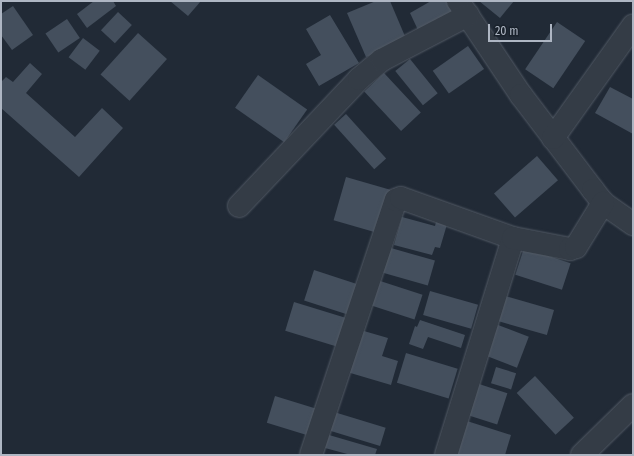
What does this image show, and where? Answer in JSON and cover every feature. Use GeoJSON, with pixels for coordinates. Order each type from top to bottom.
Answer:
{"type":"FeatureCollection","features":[{"type":"Feature","properties":{"kind":"street"},"geometry":{"type":"LineString","coordinates":[[239,206],[359,79],[382,60],[463,8],[521,95],[603,203],[633,224]]}},
{"type":"Feature","properties":{"kind":"street"},"geometry":{"type":"LineString","coordinates":[[553,138],[633,26]]}},
{"type":"Feature","properties":{"kind":"street"},"geometry":{"type":"LineString","coordinates":[[311,455],[396,200],[401,198],[513,238],[570,249],[576,247],[603,203]]}},
{"type":"Feature","properties":{"kind":"street"},"geometry":{"type":"LineString","coordinates":[[446,455],[513,238]]}},
{"type":"Feature","properties":{"kind":"street"},"geometry":{"type":"LineString","coordinates":[[582,455],[633,405]]}},
{"type":"Feature","properties":{"kind":"building"},"geometry":{"type":"Polygon","coordinates":[[[94,1],[113,1],[116,6],[87,28],[77,14],[94,1]]]}},
{"type":"Feature","properties":{"kind":"building"},"geometry":{"type":"Polygon","coordinates":[[[170,1],[201,1],[188,16],[170,1]]]}},
{"type":"Feature","properties":{"kind":"building"},"geometry":{"type":"Polygon","coordinates":[[[376,1],[390,1],[407,41],[366,57],[347,13],[376,1]]]}},
{"type":"Feature","properties":{"kind":"building"},"geometry":{"type":"Polygon","coordinates":[[[431,1],[448,1],[454,13],[418,30],[410,13],[431,1]]]}},
{"type":"Feature","properties":{"kind":"building"},"geometry":{"type":"Polygon","coordinates":[[[479,1],[514,1],[500,18],[479,1]]]}},
{"type":"Feature","properties":{"kind":"building"},"geometry":{"type":"Polygon","coordinates":[[[13,6],[33,35],[12,50],[1,35],[1,14],[13,6]]]}},
{"type":"Feature","properties":{"kind":"building"},"geometry":{"type":"Polygon","coordinates":[[[118,12],[132,25],[115,43],[101,30],[118,12]]]}},
{"type":"Feature","properties":{"kind":"building"},"geometry":{"type":"Polygon","coordinates":[[[330,15],[359,63],[319,86],[306,64],[321,55],[306,29],[330,15]]]}},
{"type":"Feature","properties":{"kind":"building"},"geometry":{"type":"Polygon","coordinates":[[[67,19],[80,38],[58,53],[45,34],[67,19]]]}},
{"type":"Feature","properties":{"kind":"building"},"geometry":{"type":"Polygon","coordinates":[[[557,22],[585,41],[553,88],[525,69],[557,22]]]}},
{"type":"Feature","properties":{"kind":"building"},"geometry":{"type":"Polygon","coordinates":[[[138,33],[167,59],[130,101],[101,75],[138,33]]]}},
{"type":"Feature","properties":{"kind":"building"},"geometry":{"type":"Polygon","coordinates":[[[83,38],[100,51],[85,70],[69,57],[83,38]]]}},
{"type":"Feature","properties":{"kind":"building"},"geometry":{"type":"Polygon","coordinates":[[[468,46],[484,69],[449,94],[433,71],[468,46]]]}},
{"type":"Feature","properties":{"kind":"building"},"geometry":{"type":"Polygon","coordinates":[[[410,59],[438,93],[423,105],[395,71],[410,59]]]}},
{"type":"Feature","properties":{"kind":"building"},"geometry":{"type":"Polygon","coordinates":[[[30,63],[42,74],[26,93],[75,137],[102,108],[123,128],[79,177],[1,108],[1,82],[6,77],[13,82],[30,63]]]}},
{"type":"Feature","properties":{"kind":"building"},"geometry":{"type":"Polygon","coordinates":[[[384,73],[421,112],[401,131],[364,91],[384,73]]]}},
{"type":"Feature","properties":{"kind":"building"},"geometry":{"type":"Polygon","coordinates":[[[258,75],[307,109],[284,142],[235,108],[258,75]]]}},
{"type":"Feature","properties":{"kind":"building"},"geometry":{"type":"Polygon","coordinates":[[[610,87],[633,99],[633,134],[595,113],[610,87]]]}},
{"type":"Feature","properties":{"kind":"building"},"geometry":{"type":"Polygon","coordinates":[[[346,114],[386,159],[374,169],[334,125],[346,114]]]}},
{"type":"Feature","properties":{"kind":"building"},"geometry":{"type":"Polygon","coordinates":[[[537,156],[558,180],[515,218],[494,193],[537,156]]]}},
{"type":"Feature","properties":{"kind":"building"},"geometry":{"type":"Polygon","coordinates":[[[346,177],[390,190],[378,233],[334,220],[346,177]]]}},
{"type":"Feature","properties":{"kind":"building"},"geometry":{"type":"Polygon","coordinates":[[[402,217],[435,226],[437,218],[448,221],[440,248],[435,247],[432,255],[394,245],[402,217]]]}},
{"type":"Feature","properties":{"kind":"building"},"geometry":{"type":"Polygon","coordinates":[[[384,246],[435,261],[428,286],[377,271],[384,246]]]}},
{"type":"Feature","properties":{"kind":"building"},"geometry":{"type":"Polygon","coordinates":[[[524,248],[571,263],[562,290],[515,275],[524,248]]]}},
{"type":"Feature","properties":{"kind":"building"},"geometry":{"type":"Polygon","coordinates":[[[314,270],[361,285],[351,316],[304,300],[314,270]]]}},
{"type":"Feature","properties":{"kind":"building"},"geometry":{"type":"Polygon","coordinates":[[[374,279],[423,295],[414,319],[366,304],[374,279]]]}},
{"type":"Feature","properties":{"kind":"building"},"geometry":{"type":"Polygon","coordinates":[[[430,291],[478,305],[471,329],[423,315],[430,291]]]}},
{"type":"Feature","properties":{"kind":"building"},"geometry":{"type":"Polygon","coordinates":[[[505,296],[554,310],[547,335],[498,321],[505,296]]]}},
{"type":"Feature","properties":{"kind":"building"},"geometry":{"type":"Polygon","coordinates":[[[294,302],[349,319],[341,348],[285,331],[294,302]]]}},
{"type":"Feature","properties":{"kind":"building"},"geometry":{"type":"Polygon","coordinates":[[[420,320],[465,335],[461,348],[428,337],[423,349],[409,344],[415,326],[417,327],[420,320]]]}},
{"type":"Feature","properties":{"kind":"building"},"geometry":{"type":"Polygon","coordinates":[[[498,325],[529,337],[517,368],[486,356],[498,325]]]}},
{"type":"Feature","properties":{"kind":"building"},"geometry":{"type":"Polygon","coordinates":[[[357,329],[388,338],[382,356],[398,361],[391,385],[347,372],[357,329]]]}},
{"type":"Feature","properties":{"kind":"building"},"geometry":{"type":"Polygon","coordinates":[[[406,353],[458,369],[449,398],[397,383],[406,353]]]}},
{"type":"Feature","properties":{"kind":"building"},"geometry":{"type":"Polygon","coordinates":[[[496,367],[516,373],[511,389],[491,383],[496,367]]]}},
{"type":"Feature","properties":{"kind":"building"},"geometry":{"type":"Polygon","coordinates":[[[535,376],[574,418],[556,435],[517,393],[535,376]]]}},
{"type":"Feature","properties":{"kind":"building"},"geometry":{"type":"Polygon","coordinates":[[[476,383],[507,393],[497,425],[466,414],[476,383]]]}},
{"type":"Feature","properties":{"kind":"building"},"geometry":{"type":"Polygon","coordinates":[[[275,396],[318,409],[310,436],[267,423],[275,396]]]}},
{"type":"Feature","properties":{"kind":"building"},"geometry":{"type":"Polygon","coordinates":[[[334,412],[386,428],[380,446],[328,430],[334,412]]]}},
{"type":"Feature","properties":{"kind":"building"},"geometry":{"type":"Polygon","coordinates":[[[467,421],[511,435],[505,455],[457,455],[467,421]]]}},
{"type":"Feature","properties":{"kind":"building"},"geometry":{"type":"Polygon","coordinates":[[[329,435],[377,449],[375,455],[351,455],[325,448],[329,435]]]}}]}
